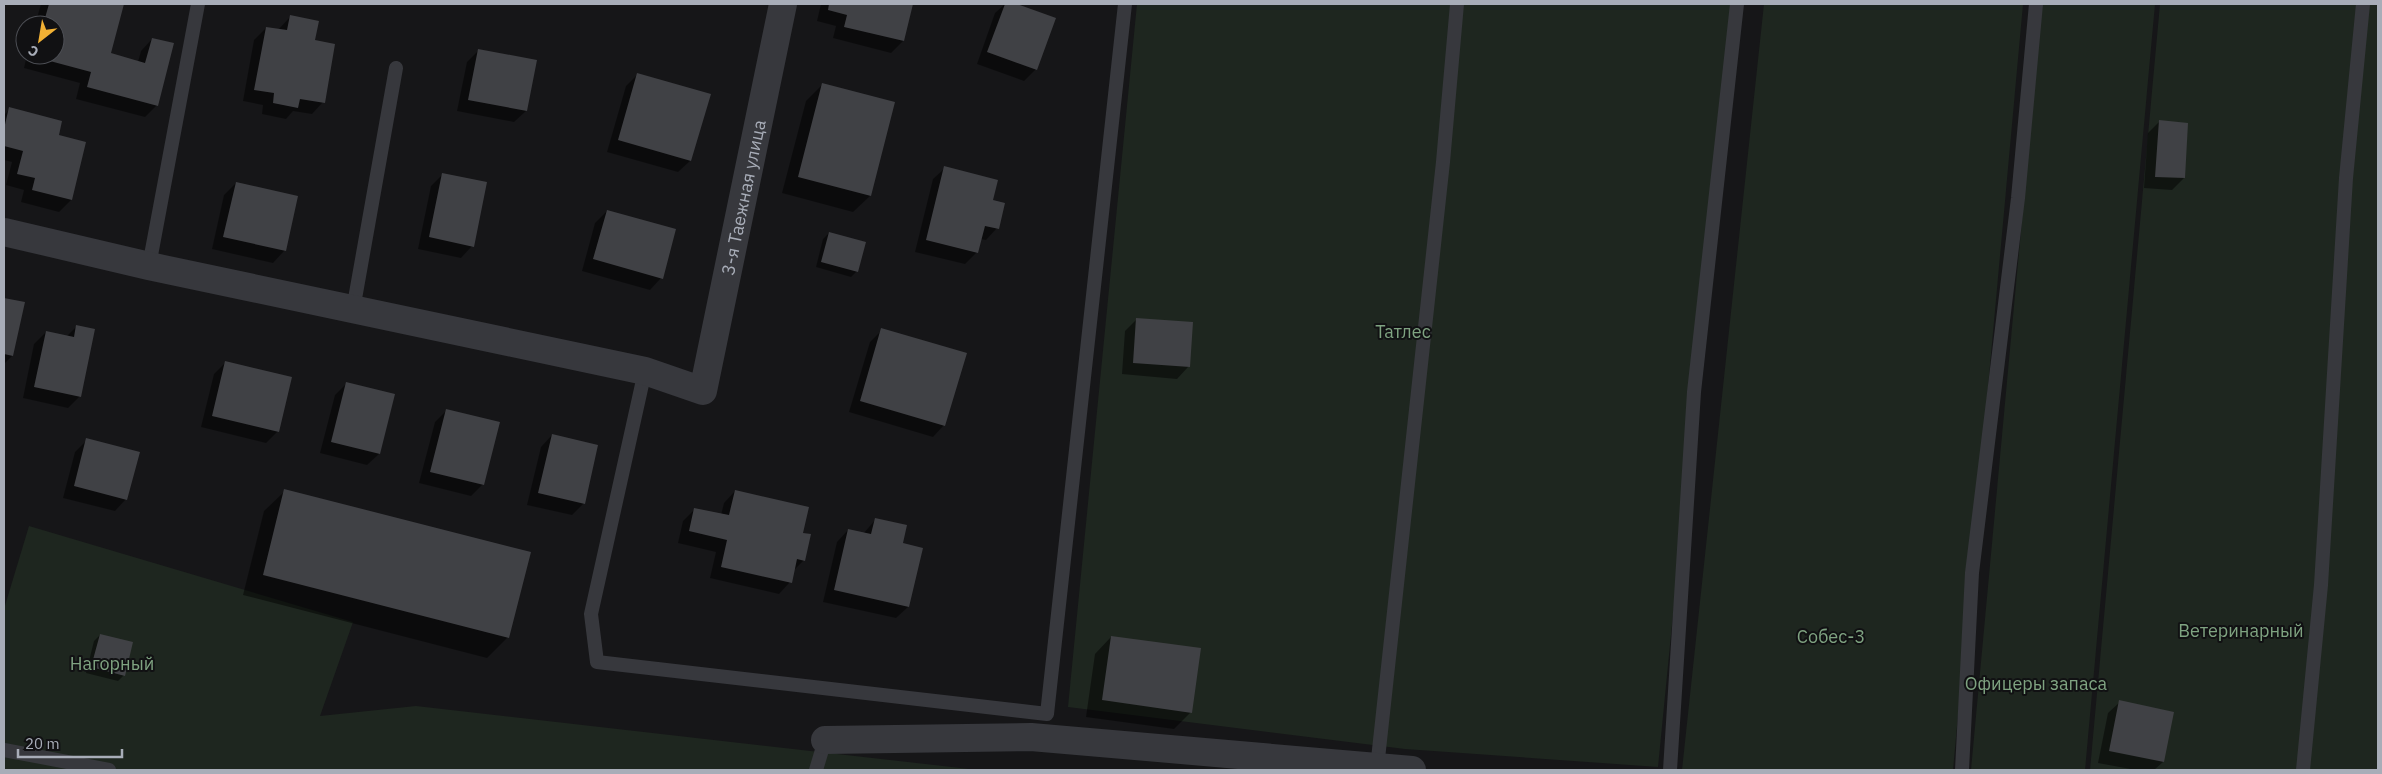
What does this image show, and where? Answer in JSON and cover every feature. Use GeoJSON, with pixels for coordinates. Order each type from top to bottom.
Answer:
{"type":"FeatureCollection","features":[{"type":"Feature","properties":{"kind":"street","name":"3-я Таежная улица"},"geometry":{"type":"LineString","coordinates":[[645,371],[703,391],[783,4]]}},
{"type":"Feature","properties":{"kind":"street"},"geometry":{"type":"LineString","coordinates":[[4,232],[149,266],[645,371]]}},
{"type":"Feature","properties":{"kind":"street"},"geometry":{"type":"LineString","coordinates":[[825,740],[1031,736],[1412,770]]}},
{"type":"Feature","properties":{"kind":"lane"},"geometry":{"type":"LineString","coordinates":[[149,266],[198,4]]}},
{"type":"Feature","properties":{"kind":"lane"},"geometry":{"type":"LineString","coordinates":[[645,371],[591,614],[597,662],[1047,714],[1125,4]]}},
{"type":"Feature","properties":{"kind":"lane"},"geometry":{"type":"LineString","coordinates":[[1377,768],[1443,162],[1457,4]]}},
{"type":"Feature","properties":{"kind":"lane"},"geometry":{"type":"LineString","coordinates":[[1670,770],[1694,392],[1737,4]]}},
{"type":"Feature","properties":{"kind":"lane"},"geometry":{"type":"LineString","coordinates":[[1962,770],[1972,573],[2018,198],[2036,4]]}},
{"type":"Feature","properties":{"kind":"lane"},"geometry":{"type":"LineString","coordinates":[[2303,770],[2320,585],[2346,178],[2363,4]]}},
{"type":"Feature","properties":{"kind":"lane"},"geometry":{"type":"LineString","coordinates":[[353,310],[396,68]]}},
{"type":"Feature","properties":{"kind":"lane"},"geometry":{"type":"LineString","coordinates":[[816,770],[825,740]]}},
{"type":"Feature","properties":{"kind":"lane"},"geometry":{"type":"LineString","coordinates":[[4,750],[109,770]]}},
{"type":"Feature","properties":{"kind":"green space","name":"Татлес"},"geometry":{"type":"Polygon","coordinates":[[[1137,4],[1733,4],[1658,767],[1405,749],[1068,707],[1137,4]]]}},
{"type":"Feature","properties":{"kind":"green space","name":"Собес-3"},"geometry":{"type":"Polygon","coordinates":[[[1764,4],[2023,4],[1953,770],[1682,770],[1764,4]]]}},
{"type":"Feature","properties":{"kind":"green space","name":"Офицеры запаса"},"geometry":{"type":"Polygon","coordinates":[[[2042,4],[2155,4],[2085,770],[1971,770],[2042,4]]]}},
{"type":"Feature","properties":{"kind":"green space","name":"Ветеринарный"},"geometry":{"type":"Polygon","coordinates":[[[2160,4],[2378,4],[2378,770],[2090,770],[2160,4]]]}},
{"type":"Feature","properties":{"kind":"green space","name":"Нагорный"},"geometry":{"type":"Polygon","coordinates":[[[29,526],[353,622],[320,716],[416,706],[978,770],[4,770],[4,609],[29,526]]]}},
{"type":"Feature","properties":{"kind":"building"},"geometry":{"type":"Polygon","coordinates":[[[49,4],[124,4],[111,53],[145,63],[152,38],[174,43],[158,106],[87,87],[91,72],[65,65],[65,15],[46,15],[49,4]]]}},
{"type":"Feature","properties":{"kind":"building"},"geometry":{"type":"Polygon","coordinates":[[[829,4],[913,4],[904,41],[844,27],[847,15],[828,10],[829,4]]]}},
{"type":"Feature","properties":{"kind":"building"},"geometry":{"type":"Polygon","coordinates":[[[1005,4],[1017,4],[1056,18],[1037,70],[987,52],[1005,4]]]}},
{"type":"Feature","properties":{"kind":"building"},"geometry":{"type":"Polygon","coordinates":[[[290,15],[319,21],[315,40],[335,44],[325,103],[300,99],[298,108],[273,103],[274,93],[254,90],[266,27],[287,30],[290,15]]]}},
{"type":"Feature","properties":{"kind":"building"},"geometry":{"type":"Polygon","coordinates":[[[478,49],[537,60],[527,111],[468,100],[478,49]]]}},
{"type":"Feature","properties":{"kind":"building"},"geometry":{"type":"Polygon","coordinates":[[[637,73],[711,94],[691,161],[618,140],[637,73]]]}},
{"type":"Feature","properties":{"kind":"building"},"geometry":{"type":"Polygon","coordinates":[[[822,83],[895,102],[871,196],[798,177],[822,83]]]}},
{"type":"Feature","properties":{"kind":"building"},"geometry":{"type":"Polygon","coordinates":[[[9,107],[62,121],[59,135],[86,142],[72,200],[32,190],[35,178],[17,174],[23,151],[4,146],[4,129],[9,107]]]}},
{"type":"Feature","properties":{"kind":"building"},"geometry":{"type":"Polygon","coordinates":[[[2159,120],[2188,123],[2185,178],[2155,177],[2159,120]]]}},
{"type":"Feature","properties":{"kind":"building"},"geometry":{"type":"Polygon","coordinates":[[[944,166],[998,180],[993,200],[1005,203],[999,229],[985,226],[978,253],[926,240],[944,166]]]}},
{"type":"Feature","properties":{"kind":"building"},"geometry":{"type":"Polygon","coordinates":[[[442,173],[487,182],[474,247],[429,237],[442,173]]]}},
{"type":"Feature","properties":{"kind":"building"},"geometry":{"type":"Polygon","coordinates":[[[236,182],[298,196],[286,251],[223,237],[236,182]]]}},
{"type":"Feature","properties":{"kind":"building"},"geometry":{"type":"Polygon","coordinates":[[[607,210],[676,229],[663,279],[593,259],[607,210]]]}},
{"type":"Feature","properties":{"kind":"building"},"geometry":{"type":"Polygon","coordinates":[[[829,232],[866,242],[858,272],[821,262],[829,232]]]}},
{"type":"Feature","properties":{"kind":"building"},"geometry":{"type":"Polygon","coordinates":[[[4,298],[25,302],[13,356],[4,354],[4,298]]]}},
{"type":"Feature","properties":{"kind":"building"},"geometry":{"type":"Polygon","coordinates":[[[1136,318],[1193,322],[1190,367],[1133,363],[1136,318]]]}},
{"type":"Feature","properties":{"kind":"building"},"geometry":{"type":"Polygon","coordinates":[[[76,325],[95,329],[81,397],[34,387],[46,331],[74,337],[76,325]]]}},
{"type":"Feature","properties":{"kind":"building"},"geometry":{"type":"Polygon","coordinates":[[[881,328],[967,353],[945,426],[860,401],[881,328]]]}},
{"type":"Feature","properties":{"kind":"building"},"geometry":{"type":"Polygon","coordinates":[[[225,361],[292,377],[279,432],[212,416],[225,361]]]}},
{"type":"Feature","properties":{"kind":"building"},"geometry":{"type":"Polygon","coordinates":[[[346,382],[395,394],[380,454],[331,442],[346,382]]]}},
{"type":"Feature","properties":{"kind":"building"},"geometry":{"type":"Polygon","coordinates":[[[446,409],[500,422],[484,485],[430,472],[446,409]]]}},
{"type":"Feature","properties":{"kind":"building"},"geometry":{"type":"Polygon","coordinates":[[[552,434],[598,445],[585,504],[538,493],[552,434]]]}},
{"type":"Feature","properties":{"kind":"building"},"geometry":{"type":"Polygon","coordinates":[[[86,438],[140,452],[127,500],[74,486],[86,438]]]}},
{"type":"Feature","properties":{"kind":"building"},"geometry":{"type":"Polygon","coordinates":[[[284,489],[531,552],[509,638],[263,575],[284,489]]]}},
{"type":"Feature","properties":{"kind":"building"},"geometry":{"type":"Polygon","coordinates":[[[735,490],[809,507],[803,533],[811,534],[805,561],[797,559],[792,583],[721,567],[727,540],[689,531],[694,508],[729,515],[735,490]]]}},
{"type":"Feature","properties":{"kind":"building"},"geometry":{"type":"Polygon","coordinates":[[[875,518],[907,525],[903,543],[923,548],[909,607],[834,590],[848,529],[871,534],[875,518]]]}},
{"type":"Feature","properties":{"kind":"building"},"geometry":{"type":"Polygon","coordinates":[[[100,634],[133,642],[125,676],[91,667],[100,634]]]}},
{"type":"Feature","properties":{"kind":"building"},"geometry":{"type":"Polygon","coordinates":[[[1111,636],[1201,648],[1192,713],[1102,700],[1111,636]]]}},
{"type":"Feature","properties":{"kind":"building"},"geometry":{"type":"Polygon","coordinates":[[[2119,700],[2174,712],[2164,762],[2109,751],[2119,700]]]}}]}
